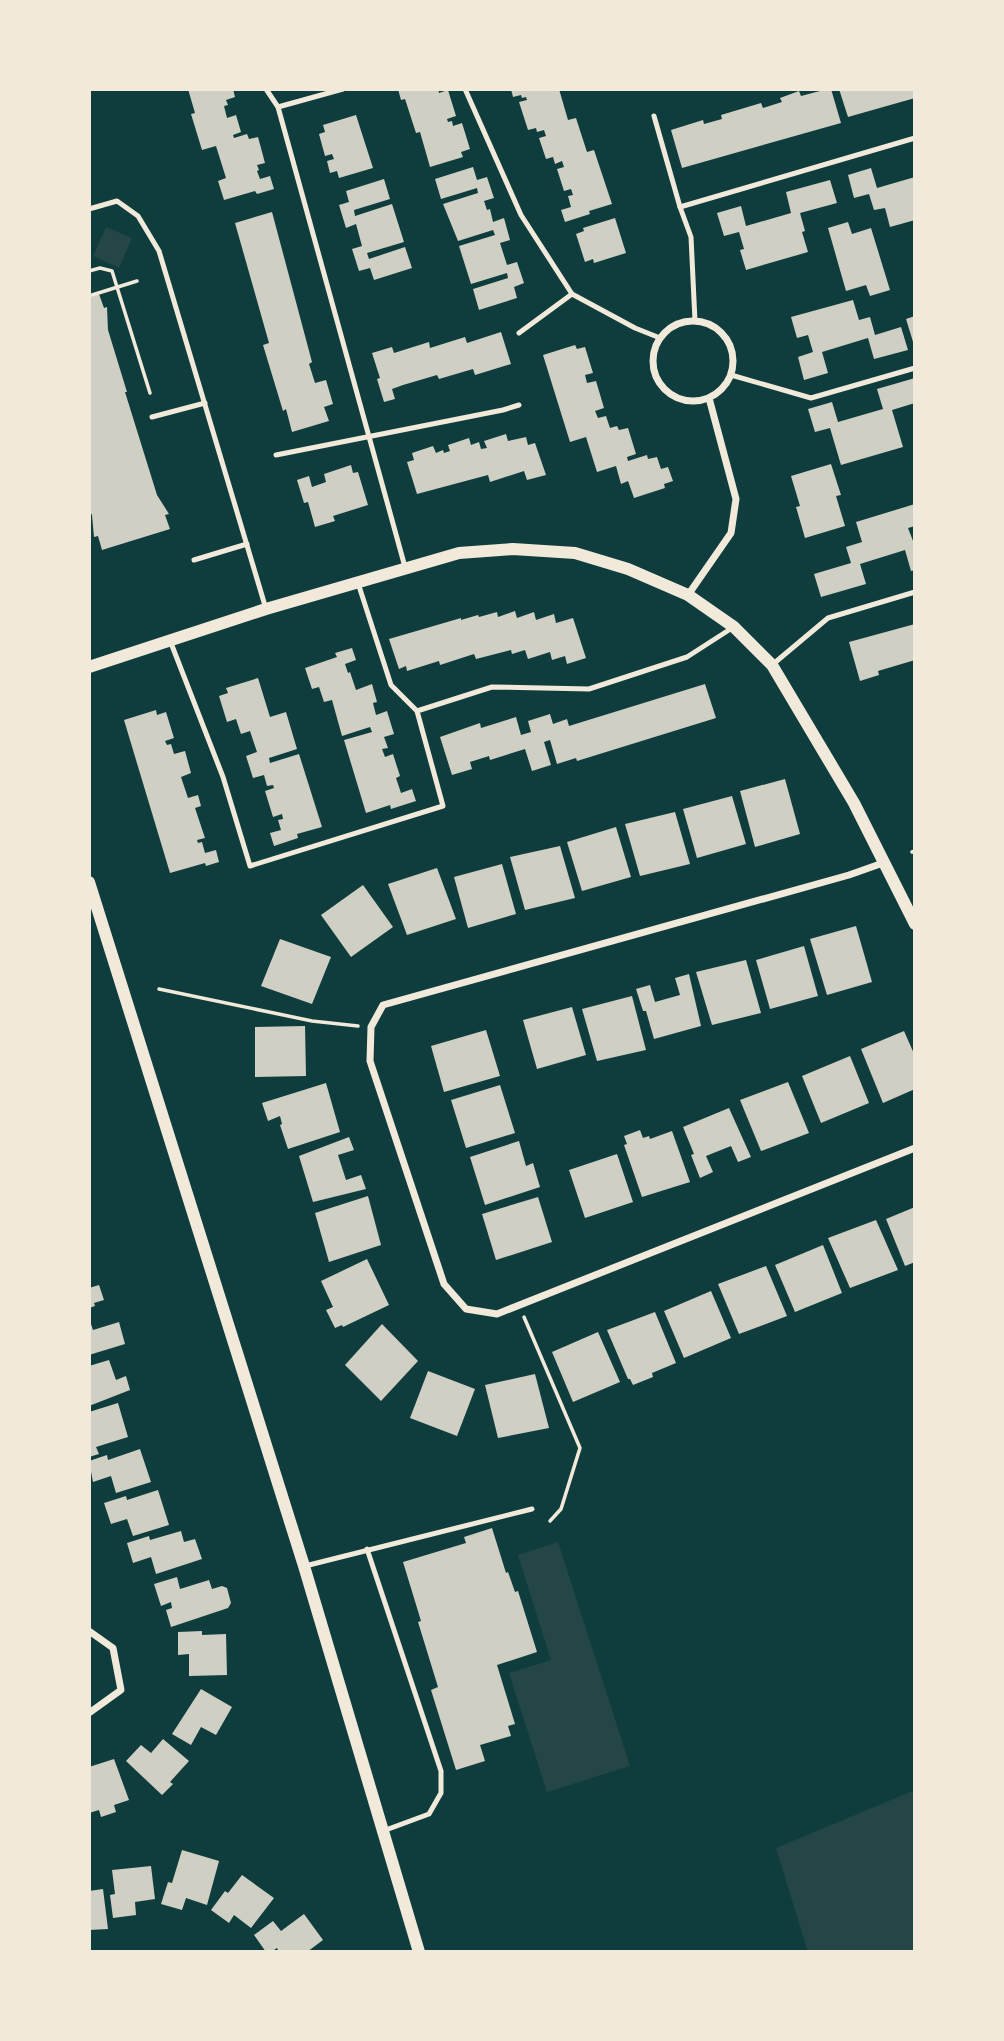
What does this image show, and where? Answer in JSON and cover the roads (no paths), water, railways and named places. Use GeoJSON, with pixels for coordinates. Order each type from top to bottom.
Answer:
{"type":"FeatureCollection","features":[{"type":"Feature","properties":{"kind":"street"},"geometry":{"type":"LineString","coordinates":[[695,321],[718,330],[732,351],[733,363],[731,375],[718,393],[696,401],[671,395],[655,375],[653,362],[654,349],[670,328],[695,321]]}},
{"type":"Feature","properties":{"kind":"street"},"geometry":{"type":"LineString","coordinates":[[688,595],[731,533],[736,499],[709,398]]}},
{"type":"Feature","properties":{"kind":"street"},"geometry":{"type":"LineString","coordinates":[[89,667],[266,609],[459,553],[513,549],[575,554],[628,569],[688,595],[734,627],[772,665],[854,803],[915,924]]}},
{"type":"Feature","properties":{"kind":"street"},"geometry":{"type":"LineString","coordinates":[[883,863],[849,875],[383,1005],[371,1027],[370,1061],[444,1284],[466,1309],[498,1314],[915,1148]]}},
{"type":"Feature","properties":{"kind":"street"},"geometry":{"type":"LineString","coordinates":[[89,882],[304,1566],[419,1952]]}},
{"type":"Feature","properties":{"kind":"street"},"geometry":{"type":"LineString","coordinates":[[89,1631],[113,1648],[121,1690],[89,1713]]}},
{"type":"Feature","properties":{"kind":"lane"},"geometry":{"type":"LineString","coordinates":[[266,89],[278,107],[405,567]]}},
{"type":"Feature","properties":{"kind":"lane"},"geometry":{"type":"LineString","coordinates":[[278,107],[343,89]]}},
{"type":"Feature","properties":{"kind":"lane"},"geometry":{"type":"LineString","coordinates":[[465,89],[521,215],[572,294],[635,328],[660,338]]}},
{"type":"Feature","properties":{"kind":"lane"},"geometry":{"type":"LineString","coordinates":[[654,116],[691,237],[695,321]]}},
{"type":"Feature","properties":{"kind":"lane"},"geometry":{"type":"LineString","coordinates":[[680,207],[915,138]]}},
{"type":"Feature","properties":{"kind":"lane"},"geometry":{"type":"LineString","coordinates":[[89,209],[117,201],[138,216],[159,251],[266,609]]}},
{"type":"Feature","properties":{"kind":"lane"},"geometry":{"type":"LineString","coordinates":[[519,333],[572,294]]}},
{"type":"Feature","properties":{"kind":"lane"},"geometry":{"type":"LineString","coordinates":[[731,375],[811,398],[915,368]]}},
{"type":"Feature","properties":{"kind":"lane"},"geometry":{"type":"LineString","coordinates":[[152,417],[205,403]]}},
{"type":"Feature","properties":{"kind":"lane"},"geometry":{"type":"LineString","coordinates":[[276,455],[503,411],[519,405]]}},
{"type":"Feature","properties":{"kind":"lane"},"geometry":{"type":"LineString","coordinates":[[194,560],[247,544]]}},
{"type":"Feature","properties":{"kind":"lane"},"geometry":{"type":"LineString","coordinates":[[170,640],[223,776],[250,866],[443,806],[417,711],[391,685],[357,582]]}},
{"type":"Feature","properties":{"kind":"lane"},"geometry":{"type":"LineString","coordinates":[[772,665],[828,618],[915,592]]}},
{"type":"Feature","properties":{"kind":"lane"},"geometry":{"type":"LineString","coordinates":[[417,711],[492,687],[589,689],[687,657],[734,627]]}},
{"type":"Feature","properties":{"kind":"lane"},"geometry":{"type":"LineString","coordinates":[[304,1566],[532,1509]]}},
{"type":"Feature","properties":{"kind":"lane"},"geometry":{"type":"LineString","coordinates":[[368,1549],[442,1771],[441,1793],[429,1814],[383,1830]]}}]}
